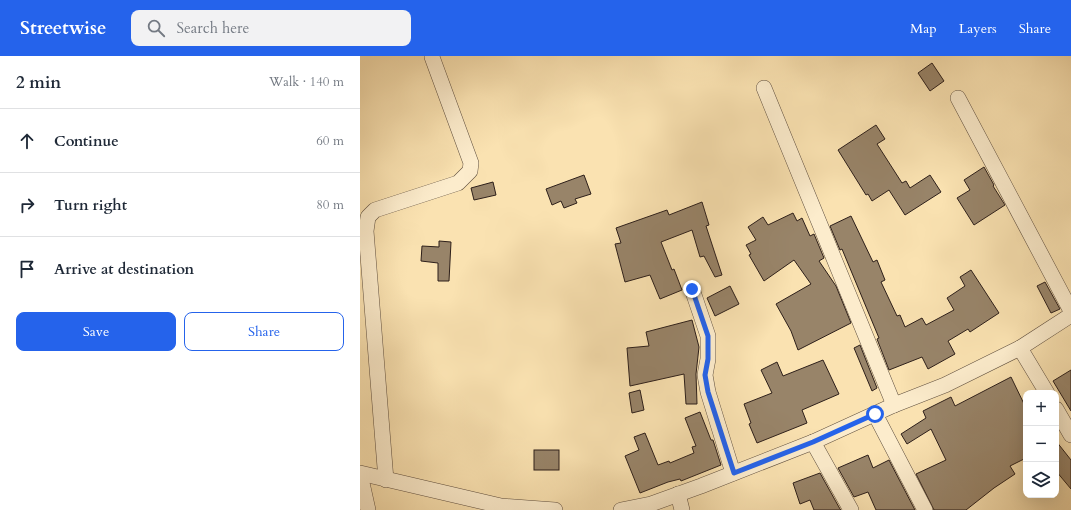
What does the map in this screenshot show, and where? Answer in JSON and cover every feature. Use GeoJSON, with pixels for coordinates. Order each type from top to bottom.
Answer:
{"type":"FeatureCollection","features":[{"type":"Feature","properties":{"kind":"street"},"geometry":{"type":"LineString","coordinates":[[386,480],[366,231],[368,216],[375,210],[458,183],[470,171],[471,163],[432,57]]}},
{"type":"Feature","properties":{"kind":"street"},"geometry":{"type":"LineString","coordinates":[[764,88],[894,405]]}},
{"type":"Feature","properties":{"kind":"street"},"geometry":{"type":"LineString","coordinates":[[958,98],[1071,312]]}},
{"type":"Feature","properties":{"kind":"street"},"geometry":{"type":"LineString","coordinates":[[692,289],[708,336],[708,359],[705,375],[708,392],[734,473]]}},
{"type":"Feature","properties":{"kind":"street"},"geometry":{"type":"LineString","coordinates":[[621,510],[651,504],[734,473],[813,442],[894,405],[945,386],[1020,348],[1071,316]]}},
{"type":"Feature","properties":{"kind":"street"},"geometry":{"type":"LineString","coordinates":[[1020,348],[1045,390]]}},
{"type":"Feature","properties":{"kind":"street"},"geometry":{"type":"LineString","coordinates":[[875,414],[925,510]]}},
{"type":"Feature","properties":{"kind":"street"},"geometry":{"type":"LineString","coordinates":[[1059,414],[1071,435]]}},
{"type":"Feature","properties":{"kind":"street"},"geometry":{"type":"LineString","coordinates":[[813,442],[851,510]]}},
{"type":"Feature","properties":{"kind":"street"},"geometry":{"type":"LineString","coordinates":[[368,510],[360,474],[501,506],[555,510]]}},
{"type":"Feature","properties":{"kind":"street"},"geometry":{"type":"LineString","coordinates":[[678,494],[682,510]]}},
{"type":"Feature","properties":{"kind":"building"},"geometry":{"type":"Polygon","coordinates":[[[932,63],[944,81],[930,91],[918,73],[932,63]]]}},
{"type":"Feature","properties":{"kind":"building"},"geometry":{"type":"Polygon","coordinates":[[[876,125],[885,139],[877,144],[902,183],[906,181],[910,188],[930,175],[941,192],[905,215],[889,190],[872,201],[868,194],[866,195],[838,150],[876,125]]]}},
{"type":"Feature","properties":{"kind":"building"},"geometry":{"type":"Polygon","coordinates":[[[984,167],[994,185],[993,186],[1005,205],[974,225],[957,198],[970,190],[964,180],[984,167]]]}},
{"type":"Feature","properties":{"kind":"building"},"geometry":{"type":"Polygon","coordinates":[[[584,175],[591,194],[575,199],[577,203],[564,208],[561,201],[552,205],[546,189],[584,175]]]}},
{"type":"Feature","properties":{"kind":"building"},"geometry":{"type":"Polygon","coordinates":[[[493,182],[496,195],[474,200],[471,188],[493,182]]]}},
{"type":"Feature","properties":{"kind":"building"},"geometry":{"type":"Polygon","coordinates":[[[702,202],[709,225],[706,226],[722,275],[715,277],[704,256],[700,257],[692,230],[661,242],[682,290],[660,299],[650,275],[625,282],[615,244],[621,243],[616,228],[667,210],[669,215],[702,202]]]}},
{"type":"Feature","properties":{"kind":"building"},"geometry":{"type":"Polygon","coordinates":[[[793,213],[797,221],[802,218],[810,236],[814,234],[824,258],[819,261],[836,286],[851,323],[798,350],[791,331],[776,304],[811,284],[794,260],[764,281],[749,255],[751,254],[746,245],[756,240],[748,227],[763,217],[768,225],[793,213]]]}},
{"type":"Feature","properties":{"kind":"building"},"geometry":{"type":"Polygon","coordinates":[[[851,216],[873,262],[877,260],[885,280],[881,282],[897,316],[900,315],[905,327],[922,318],[926,325],[954,310],[947,298],[965,286],[960,277],[971,270],[999,313],[970,332],[968,329],[948,341],[955,354],[928,369],[922,357],[889,370],[877,339],[879,338],[842,249],[840,250],[830,226],[851,216]]]}},
{"type":"Feature","properties":{"kind":"building"},"geometry":{"type":"Polygon","coordinates":[[[439,241],[451,242],[449,281],[438,281],[438,263],[421,261],[422,246],[439,247],[439,241]]]}},
{"type":"Feature","properties":{"kind":"building"},"geometry":{"type":"Polygon","coordinates":[[[1045,282],[1060,309],[1051,313],[1037,286],[1045,282]]]}},
{"type":"Feature","properties":{"kind":"building"},"geometry":{"type":"Polygon","coordinates":[[[730,286],[739,304],[715,316],[707,298],[730,286]]]}},
{"type":"Feature","properties":{"kind":"building"},"geometry":{"type":"Polygon","coordinates":[[[692,320],[699,347],[696,374],[697,404],[686,404],[684,374],[630,386],[627,348],[649,346],[646,332],[692,320]]]}},
{"type":"Feature","properties":{"kind":"building"},"geometry":{"type":"Polygon","coordinates":[[[860,345],[877,388],[872,391],[854,348],[860,345]]]}},
{"type":"Feature","properties":{"kind":"building"},"geometry":{"type":"Polygon","coordinates":[[[823,360],[839,394],[802,410],[807,423],[757,443],[749,424],[751,423],[744,404],[772,393],[761,370],[777,362],[783,376],[823,360]]]}},
{"type":"Feature","properties":{"kind":"building"},"geometry":{"type":"Polygon","coordinates":[[[1071,370],[1071,411],[1059,390],[1053,381],[1071,370]]]}},
{"type":"Feature","properties":{"kind":"building"},"geometry":{"type":"Polygon","coordinates":[[[1011,377],[1023,402],[1023,460],[1010,466],[1015,474],[966,510],[934,510],[916,474],[946,460],[931,429],[907,444],[901,434],[926,418],[923,411],[951,397],[955,406],[1011,377]]]}},
{"type":"Feature","properties":{"kind":"building"},"geometry":{"type":"Polygon","coordinates":[[[640,390],[644,410],[632,413],[629,393],[640,390]]]}},
{"type":"Feature","properties":{"kind":"building"},"geometry":{"type":"Polygon","coordinates":[[[700,412],[711,440],[713,440],[721,465],[681,481],[680,479],[668,482],[640,493],[625,456],[639,450],[634,437],[645,433],[658,465],[669,461],[670,463],[694,453],[692,447],[696,446],[685,418],[700,412]]]}},
{"type":"Feature","properties":{"kind":"building"},"geometry":{"type":"Polygon","coordinates":[[[1059,445],[1071,460],[1071,489],[1059,475],[1059,445]]]}},
{"type":"Feature","properties":{"kind":"building"},"geometry":{"type":"Polygon","coordinates":[[[534,450],[559,450],[559,470],[534,470],[534,450]]]}},
{"type":"Feature","properties":{"kind":"building"},"geometry":{"type":"Polygon","coordinates":[[[868,455],[873,468],[889,460],[915,510],[876,510],[868,492],[854,497],[838,468],[868,455]]]}},
{"type":"Feature","properties":{"kind":"building"},"geometry":{"type":"Polygon","coordinates":[[[820,473],[841,510],[814,510],[810,500],[800,504],[793,483],[820,473]]]}},
{"type":"Feature","properties":{"kind":"route"},"geometry":{"type":"LineString","coordinates":[[692,289],[708,336],[708,359],[705,375],[708,392],[734,473],[813,442],[875,414]]}}]}
